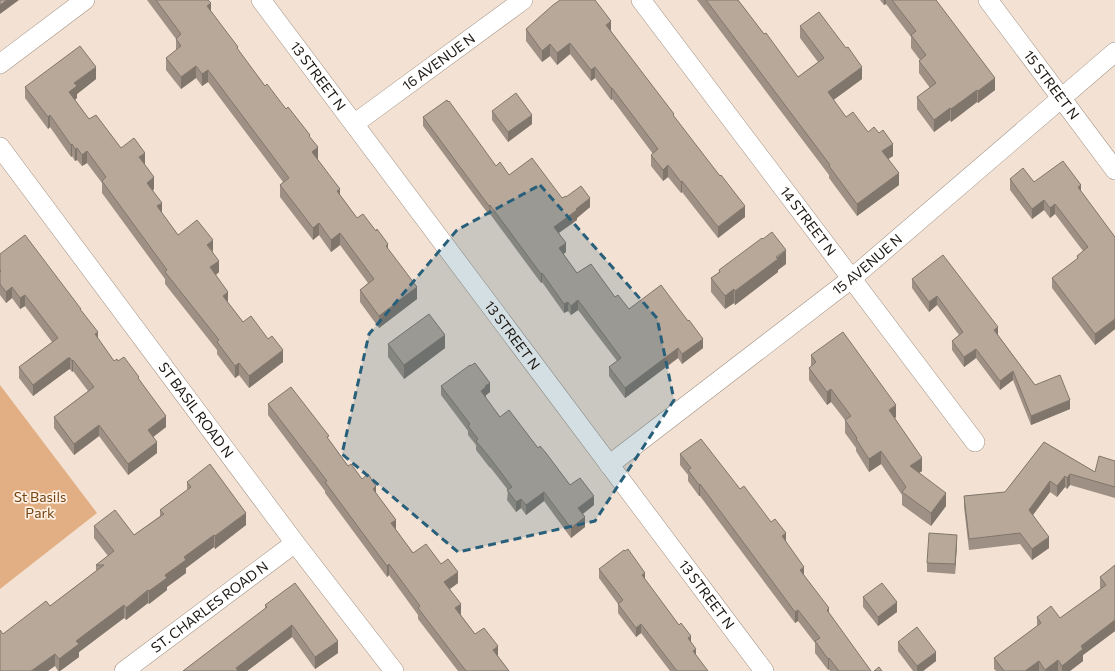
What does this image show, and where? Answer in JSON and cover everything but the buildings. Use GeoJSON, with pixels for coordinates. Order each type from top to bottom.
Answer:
{"type":"FeatureCollection","features":[{"type":"Feature","properties":{"kind":"street"},"geometry":{"type":"LineString","coordinates":[[0,64],[85,0]]}},
{"type":"Feature","properties":{"kind":"street","name":"13 STREET N"},"geometry":{"type":"LineString","coordinates":[[261,0],[764,671]]}},
{"type":"Feature","properties":{"kind":"street","name":"16 AVENUE N"},"geometry":{"type":"LineString","coordinates":[[354,124],[523,0]]}},
{"type":"Feature","properties":{"kind":"street","name":"14 STREET N"},"geometry":{"type":"LineString","coordinates":[[641,0],[975,442]]}},
{"type":"Feature","properties":{"kind":"street","name":"15 STREET N"},"geometry":{"type":"LineString","coordinates":[[988,0],[1115,170]]}},
{"type":"Feature","properties":{"kind":"street","name":"15 AVENUE N"},"geometry":{"type":"LineString","coordinates":[[609,464],[851,279],[1115,52]]}},
{"type":"Feature","properties":{"kind":"street","name":"ST BASIL ROAD N"},"geometry":{"type":"LineString","coordinates":[[0,148],[295,543],[394,671]]}},
{"type":"Feature","properties":{"kind":"street","name":"ST. CHARLES ROAD N"},"geometry":{"type":"LineString","coordinates":[[124,671],[295,543]]}},
{"type":"Feature","properties":{"kind":"highlighted area"},"geometry":{"type":"Polygon","coordinates":[[[540,185],[657,318],[674,400],[595,521],[458,552],[342,454],[369,334],[457,230],[540,185]]]}},
{"type":"Feature","properties":{"kind":"green space","name":"St Basils Park"},"geometry":{"type":"Polygon","coordinates":[[[0,385],[97,513],[0,589],[0,385]]]}}]}
